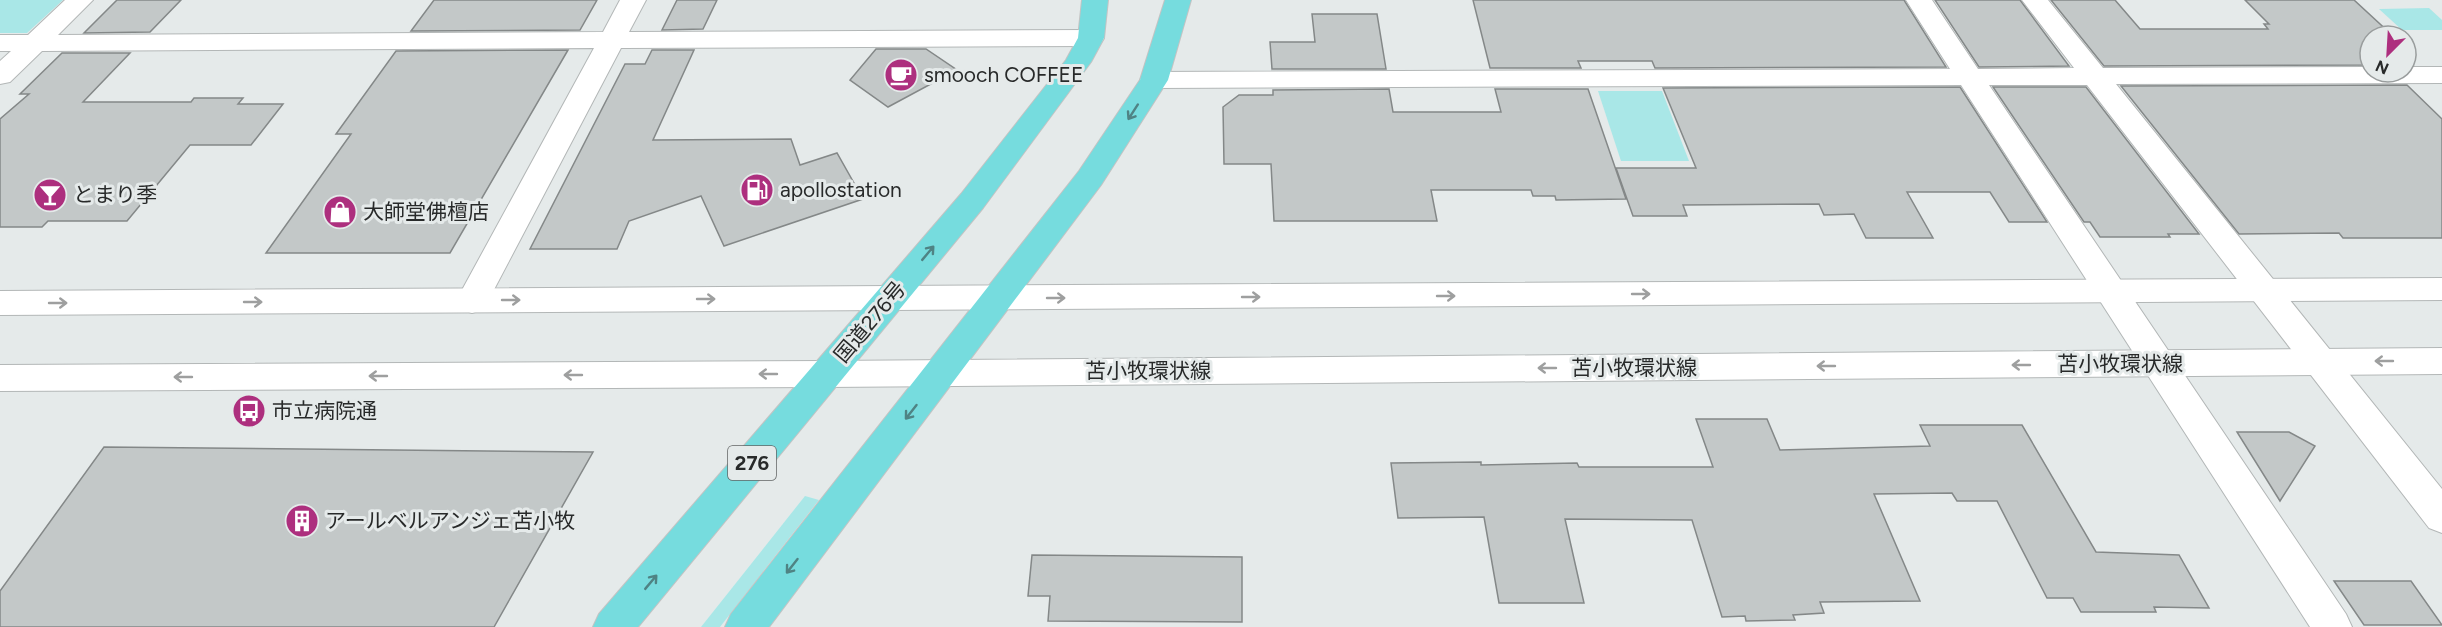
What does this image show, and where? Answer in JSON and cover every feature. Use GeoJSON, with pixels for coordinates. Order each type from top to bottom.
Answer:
{"type":"FeatureCollection","features":[{"type":"Feature","properties":{"kind":"highway","name":"国道276号"},"geometry":{"type":"LineString","coordinates":[[613,627],[972,201],[1078,62],[1091,38],[1095,0]]}},
{"type":"Feature","properties":{"kind":"highway"},"geometry":{"type":"LineString","coordinates":[[745,627],[1090,178],[1154,80],[1178,0]]}},
{"type":"Feature","properties":{"kind":"street"},"geometry":{"type":"LineString","coordinates":[[0,76],[80,0]]}},
{"type":"Feature","properties":{"kind":"street"},"geometry":{"type":"LineString","coordinates":[[472,301],[633,0]]}},
{"type":"Feature","properties":{"kind":"street"},"geometry":{"type":"LineString","coordinates":[[1919,0],[2332,627]]}},
{"type":"Feature","properties":{"kind":"street"},"geometry":{"type":"LineString","coordinates":[[2035,0],[2442,518]]}},
{"type":"Feature","properties":{"kind":"street"},"geometry":{"type":"LineString","coordinates":[[0,43],[1091,38]]}},
{"type":"Feature","properties":{"kind":"street"},"geometry":{"type":"LineString","coordinates":[[1154,80],[2442,75]]}},
{"type":"Feature","properties":{"kind":"street"},"geometry":{"type":"LineString","coordinates":[[0,303],[2442,289]]}},
{"type":"Feature","properties":{"kind":"street","name":"苫小牧環状線"},"geometry":{"type":"LineString","coordinates":[[0,378],[2442,361]]}},
{"type":"Feature","properties":{"kind":"shaded area"},"geometry":{"type":"Polygon","coordinates":[[[0,0],[63,0],[27,33],[0,33],[0,0]]]}},
{"type":"Feature","properties":{"kind":"shaded area"},"geometry":{"type":"Polygon","coordinates":[[[2429,8],[2442,20],[2442,30],[2418,30],[2418,24],[2395,24],[2379,9],[2429,8]]]}},
{"type":"Feature","properties":{"kind":"shaded area"},"geometry":{"type":"Polygon","coordinates":[[[1598,91],[1662,91],[1689,161],[1621,161],[1598,91]]]}},
{"type":"Feature","properties":{"kind":"shaded area"},"geometry":{"type":"Polygon","coordinates":[[[805,496],[819,500],[720,627],[701,627],[805,496]]]}},
{"type":"Feature","properties":{"kind":"building"},"geometry":{"type":"Polygon","coordinates":[[[117,0],[181,0],[150,32],[84,33],[117,0]]]}},
{"type":"Feature","properties":{"kind":"building"},"geometry":{"type":"Polygon","coordinates":[[[434,0],[597,0],[580,30],[411,31],[434,0]]]}},
{"type":"Feature","properties":{"kind":"building"},"geometry":{"type":"Polygon","coordinates":[[[677,0],[717,0],[703,29],[662,30],[677,0]]]}},
{"type":"Feature","properties":{"kind":"building"},"geometry":{"type":"Polygon","coordinates":[[[1473,0],[1904,0],[1946,67],[1655,68],[1652,61],[1578,61],[1581,68],[1490,68],[1473,0]]]}},
{"type":"Feature","properties":{"kind":"building"},"geometry":{"type":"Polygon","coordinates":[[[1935,0],[2020,0],[2069,66],[1979,67],[1935,0]]]}},
{"type":"Feature","properties":{"kind":"building"},"geometry":{"type":"Polygon","coordinates":[[[2051,0],[2115,0],[2140,29],[2268,29],[2264,24],[2269,24],[2245,0],[2354,0],[2380,24],[2358,24],[2358,65],[2104,66],[2051,0]]]}},
{"type":"Feature","properties":{"kind":"building"},"geometry":{"type":"Polygon","coordinates":[[[1312,14],[1377,14],[1386,69],[1272,69],[1270,42],[1315,42],[1312,14]]]}},
{"type":"Feature","properties":{"kind":"building","name":"smooch COFFEE"},"geometry":{"type":"Polygon","coordinates":[[[876,49],[926,49],[957,70],[888,107],[850,80],[876,49]]]}},
{"type":"Feature","properties":{"kind":"building"},"geometry":{"type":"Polygon","coordinates":[[[568,50],[450,253],[266,253],[351,134],[336,134],[396,51],[568,50]]]}},
{"type":"Feature","properties":{"kind":"building"},"geometry":{"type":"Polygon","coordinates":[[[652,50],[694,50],[653,140],[791,139],[800,165],[837,153],[863,199],[724,246],[701,196],[629,221],[617,249],[530,249],[625,64],[645,64],[652,50]]]}},
{"type":"Feature","properties":{"kind":"building"},"geometry":{"type":"Polygon","coordinates":[[[62,53],[130,53],[83,102],[191,102],[194,98],[243,98],[238,104],[283,104],[251,145],[190,145],[127,221],[48,221],[42,227],[0,227],[0,119],[29,94],[20,94],[62,53]]]}},
{"type":"Feature","properties":{"kind":"building"},"geometry":{"type":"Polygon","coordinates":[[[2407,85],[2442,119],[2442,238],[2343,238],[2339,233],[2239,234],[2121,86],[2407,85]]]}},
{"type":"Feature","properties":{"kind":"building"},"geometry":{"type":"Polygon","coordinates":[[[1960,87],[2047,222],[2009,222],[1990,192],[1907,192],[1933,238],[1866,238],[1854,214],[1824,215],[1819,204],[1683,205],[1687,216],[1633,216],[1616,168],[1696,168],[1663,88],[1960,87]]]}},
{"type":"Feature","properties":{"kind":"building"},"geometry":{"type":"Polygon","coordinates":[[[1993,87],[2086,87],[2199,234],[2168,234],[2170,237],[2100,237],[2090,222],[2084,222],[1993,87]]]}},
{"type":"Feature","properties":{"kind":"building"},"geometry":{"type":"Polygon","coordinates":[[[1389,89],[1393,112],[1501,112],[1495,89],[1588,89],[1626,199],[1556,200],[1555,196],[1533,196],[1531,190],[1431,190],[1437,221],[1274,221],[1271,164],[1224,164],[1223,107],[1239,95],[1273,95],[1273,90],[1389,89]]]}},
{"type":"Feature","properties":{"kind":"building"},"geometry":{"type":"Polygon","coordinates":[[[1696,419],[1767,419],[1780,450],[1930,446],[1920,425],[2022,425],[2096,552],[2179,555],[2209,608],[2154,607],[2156,612],[2081,612],[2073,598],[2047,598],[1997,501],[1957,501],[1952,493],[1874,494],[1920,601],[1820,602],[1824,613],[1793,615],[1795,620],[1746,621],[1745,616],[1722,617],[1692,520],[1565,519],[1584,603],[1499,603],[1484,517],[1398,518],[1391,463],[1481,462],[1481,465],[1577,463],[1579,467],[1713,467],[1696,419]]]}},
{"type":"Feature","properties":{"kind":"building"},"geometry":{"type":"Polygon","coordinates":[[[2237,432],[2289,432],[2315,446],[2280,501],[2237,432]]]}},
{"type":"Feature","properties":{"kind":"building","name":"アールベルアンジェ苫小牧"},"geometry":{"type":"Polygon","coordinates":[[[104,447],[593,452],[494,627],[0,627],[0,591],[104,447]]]}},
{"type":"Feature","properties":{"kind":"building"},"geometry":{"type":"Polygon","coordinates":[[[1032,555],[1242,557],[1242,622],[1048,621],[1050,596],[1028,596],[1032,555]]]}},
{"type":"Feature","properties":{"kind":"building"},"geometry":{"type":"Polygon","coordinates":[[[2334,581],[2411,581],[2442,625],[2364,625],[2334,581]]]}},
{"type":"Feature","properties":{"kind":"place","name":"smooch COFFEE"},"geometry":{"type":"Point","coordinates":[901,75]}},
{"type":"Feature","properties":{"kind":"place","name":"apollostation"},"geometry":{"type":"Point","coordinates":[757,190]}},
{"type":"Feature","properties":{"kind":"place","name":"とまり季"},"geometry":{"type":"Point","coordinates":[50,195]}},
{"type":"Feature","properties":{"kind":"place","name":"大師堂佛檀店"},"geometry":{"type":"Point","coordinates":[340,212]}},
{"type":"Feature","properties":{"kind":"place","name":"市立病院通"},"geometry":{"type":"Point","coordinates":[249,411]}},
{"type":"Feature","properties":{"kind":"place","name":"アールベルアンジェ苫小牧"},"geometry":{"type":"Point","coordinates":[302,521]}}]}
